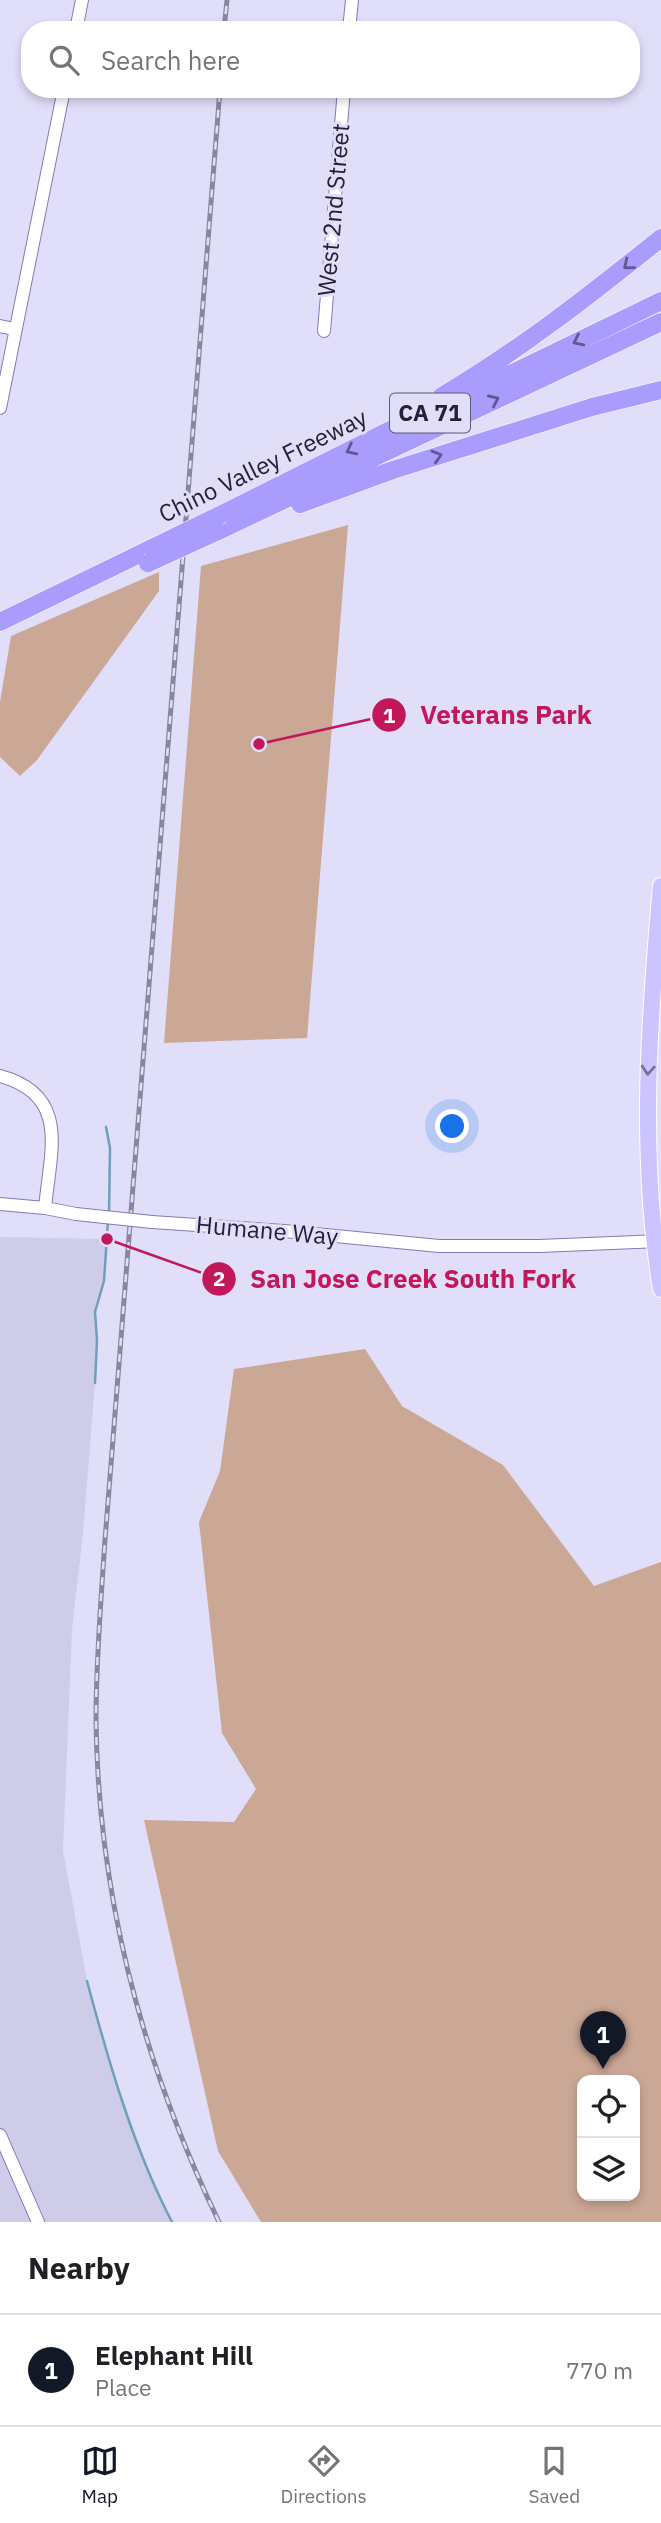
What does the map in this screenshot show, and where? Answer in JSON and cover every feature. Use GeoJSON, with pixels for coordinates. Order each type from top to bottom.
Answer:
{"type":"FeatureCollection","features":[{"type":"Feature","properties":{"kind":"highway"},"geometry":{"type":"LineString","coordinates":[[386,432],[494,365],[596,291],[661,239]]}},
{"type":"Feature","properties":{"kind":"highway","name":"Chino Valley Freeway"},"geometry":{"type":"LineString","coordinates":[[224,523],[386,432],[661,301]]}},
{"type":"Feature","properties":{"kind":"highway","name":"Chino Valley Freeway"},"geometry":{"type":"LineString","coordinates":[[0,634],[33,612],[150,555],[661,322]]}},
{"type":"Feature","properties":{"kind":"highway"},"geometry":{"type":"LineString","coordinates":[[224,523],[258,519],[393,470],[592,407],[661,390]]}},
{"type":"Feature","properties":{"kind":"highway","name":"Chino Valley Freeway"},"geometry":{"type":"LineString","coordinates":[[0,622],[33,612]]}},
{"type":"Feature","properties":{"kind":"main road"},"geometry":{"type":"LineString","coordinates":[[661,886],[657,1002],[646,1119],[661,1289]]}},
{"type":"Feature","properties":{"kind":"street"},"geometry":{"type":"LineString","coordinates":[[78,21],[82,0]]}},
{"type":"Feature","properties":{"kind":"street"},"geometry":{"type":"LineString","coordinates":[[350,21],[352,0]]}},
{"type":"Feature","properties":{"kind":"street"},"geometry":{"type":"LineString","coordinates":[[0,408],[62,98]]}},
{"type":"Feature","properties":{"kind":"street","name":"West 2nd Street"},"geometry":{"type":"LineString","coordinates":[[324,331],[343,98]]}},
{"type":"Feature","properties":{"kind":"street"},"geometry":{"type":"LineString","coordinates":[[0,326],[14,329]]}},
{"type":"Feature","properties":{"kind":"street"},"geometry":{"type":"LineString","coordinates":[[0,1076],[30,1088],[46,1108],[52,1135],[45,1208]]}},
{"type":"Feature","properties":{"kind":"street","name":"Humane Way"},"geometry":{"type":"LineString","coordinates":[[0,1204],[152,1222],[439,1246],[501,1247],[657,1241]]}},
{"type":"Feature","properties":{"kind":"street"},"geometry":{"type":"LineString","coordinates":[[0,2135],[38,2222]]}},
{"type":"Feature","properties":{"kind":"shaded area"},"geometry":{"type":"Polygon","coordinates":[[[348,525],[307,1038],[164,1043],[201,566],[348,525]]]}},
{"type":"Feature","properties":{"kind":"shaded area"},"geometry":{"type":"Polygon","coordinates":[[[159,572],[159,591],[37,760],[20,776],[0,757],[0,702],[11,636],[159,572]]]}},
{"type":"Feature","properties":{"kind":"shaded area"},"geometry":{"type":"Polygon","coordinates":[[[0,1237],[107,1239],[104,1281],[95,1312],[95,1383],[72,1629],[63,1851],[87,1981],[105,2049],[156,2191],[172,2222],[0,2222],[0,1237]]]}},
{"type":"Feature","properties":{"kind":"shaded area"},"geometry":{"type":"Polygon","coordinates":[[[365,1349],[402,1406],[503,1465],[594,1586],[661,1562],[661,2222],[261,2222],[218,2151],[144,1820],[234,1822],[256,1789],[222,1733],[199,1522],[220,1471],[234,1369],[365,1349]]]}},
{"type":"Feature","properties":{"kind":"waterway"},"geometry":{"type":"LineString","coordinates":[[106,1127],[110,1148],[109,1214]]}},
{"type":"Feature","properties":{"kind":"waterway"},"geometry":{"type":"LineString","coordinates":[[95,1383],[95,1312],[104,1281],[108,1221]]}},
{"type":"Feature","properties":{"kind":"waterway"},"geometry":{"type":"LineString","coordinates":[[87,1981],[113,2074],[134,2134],[172,2222]]}},
{"type":"Feature","properties":{"kind":"railway"},"geometry":{"type":"LineString","coordinates":[[225,21],[227,0]]}},
{"type":"Feature","properties":{"kind":"railway"},"geometry":{"type":"LineString","coordinates":[[219,98],[105,1540],[96,1720],[105,1850],[130,1978],[168,2102],[219,2222]]}},
{"type":"Feature","properties":{"kind":"place","name":"Veterans Park"},"geometry":{"type":"Point","coordinates":[259,744]}},
{"type":"Feature","properties":{"kind":"place","name":"San Jose Creek South Fork"},"geometry":{"type":"Point","coordinates":[107,1239]}},
{"type":"Feature","properties":{"kind":"place","name":"Elephant Hill"},"geometry":{"type":"Point","coordinates":[603,2069]}}]}
